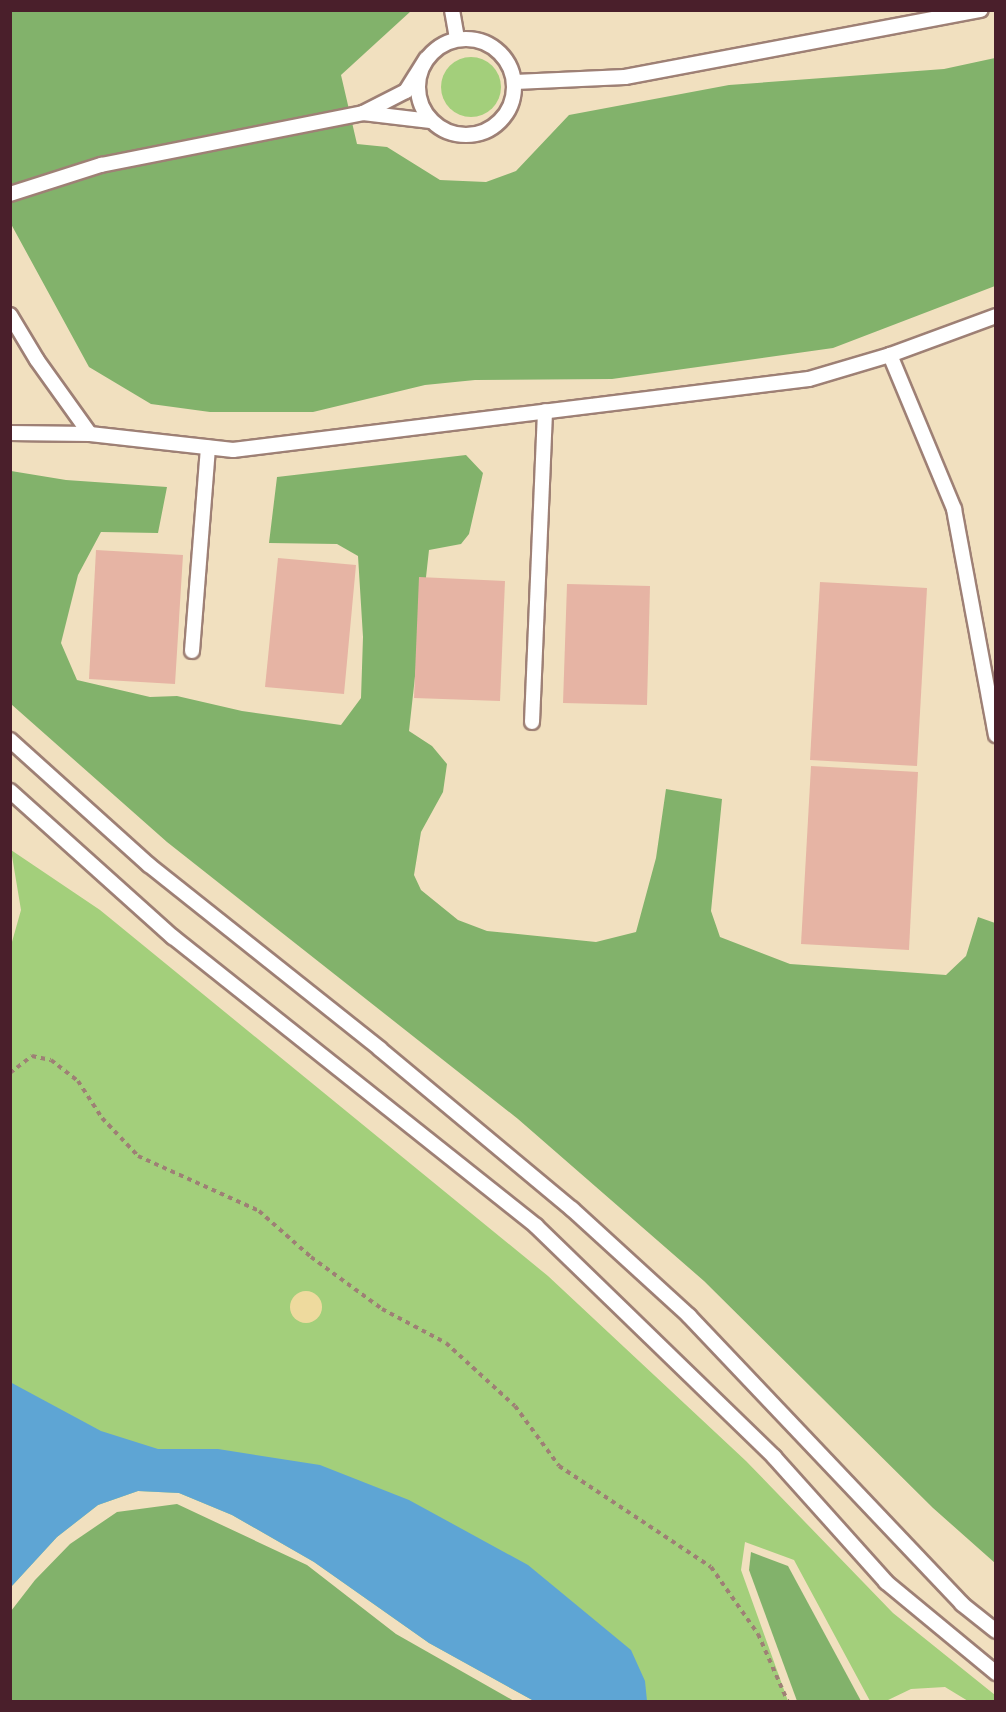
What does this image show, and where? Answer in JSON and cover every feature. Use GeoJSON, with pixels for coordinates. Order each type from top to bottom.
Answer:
{"type":"FeatureCollection","features":[{"type":"Feature","properties":{"kind":"lane"},"geometry":{"type":"LineString","coordinates":[[452,10],[457,39]]}},
{"type":"Feature","properties":{"kind":"lane"},"geometry":{"type":"LineString","coordinates":[[514,81],[625,76],[981,10]]}},
{"type":"Feature","properties":{"kind":"lane"},"geometry":{"type":"LineString","coordinates":[[10,194],[100,165],[363,113],[406,92],[426,59],[440,46],[457,39],[486,43],[497,49],[508,62],[514,81],[513,101],[505,116],[486,131],[454,134],[431,121],[363,113]]}},
{"type":"Feature","properties":{"kind":"lane"},"geometry":{"type":"LineString","coordinates":[[426,59],[418,92],[431,121]]}},
{"type":"Feature","properties":{"kind":"lane"},"geometry":{"type":"LineString","coordinates":[[10,315],[37,360],[90,434]]}},
{"type":"Feature","properties":{"kind":"lane"},"geometry":{"type":"LineString","coordinates":[[10,433],[90,434],[233,450],[809,379],[890,355],[996,316]]}},
{"type":"Feature","properties":{"kind":"lane"},"geometry":{"type":"LineString","coordinates":[[890,355],[954,509],[996,735]]}},
{"type":"Feature","properties":{"kind":"lane"},"geometry":{"type":"LineString","coordinates":[[532,722],[545,411]]}},
{"type":"Feature","properties":{"kind":"lane"},"geometry":{"type":"LineString","coordinates":[[192,651],[208,448]]}},
{"type":"Feature","properties":{"kind":"lane"},"geometry":{"type":"LineString","coordinates":[[10,740],[149,865],[380,1049],[580,1217],[689,1316],[962,1604],[996,1631]]}},
{"type":"Feature","properties":{"kind":"lane"},"geometry":{"type":"LineString","coordinates":[[10,791],[173,937],[536,1226],[774,1457],[886,1582],[996,1673]]}},
{"type":"Feature","properties":{"kind":"path"},"geometry":{"type":"LineString","coordinates":[[10,1073],[32,1056],[51,1060],[78,1081],[102,1118],[138,1156],[259,1211],[311,1257],[382,1309],[446,1343],[515,1407],[559,1466],[711,1567],[758,1634],[788,1701]]}},
{"type":"Feature","properties":{"kind":"green space"},"geometry":{"type":"Polygon","coordinates":[[[10,11],[411,11],[341,75],[357,144],[387,147],[440,180],[486,182],[516,171],[569,115],[729,85],[944,69],[995,58],[995,286],[833,348],[612,379],[475,380],[425,385],[313,412],[210,412],[151,404],[89,367],[11,224],[10,11]]]}},
{"type":"Feature","properties":{"kind":"green space"},"geometry":{"type":"Polygon","coordinates":[[[465,57],[477,57],[488,62],[496,70],[501,87],[499,99],[488,112],[477,117],[465,117],[454,112],[446,104],[441,93],[441,81],[446,70],[454,62],[465,57]]]}},
{"type":"Feature","properties":{"kind":"green space"},"geometry":{"type":"Polygon","coordinates":[[[466,455],[483,473],[469,534],[461,544],[429,550],[409,731],[432,746],[447,764],[443,792],[421,832],[414,875],[421,890],[458,920],[487,931],[596,942],[636,932],[656,858],[666,789],[722,799],[711,911],[720,937],[790,964],[946,975],[966,956],[978,917],[995,923],[995,1563],[933,1508],[704,1281],[518,1119],[167,842],[11,704],[11,471],[66,480],[167,487],[158,533],[101,532],[78,575],[61,643],[77,680],[150,697],[177,696],[242,711],[341,725],[361,698],[363,637],[358,556],[337,544],[269,543],[277,477],[466,455]]]}},
{"type":"Feature","properties":{"kind":"green space"},"geometry":{"type":"Polygon","coordinates":[[[11,850],[100,910],[548,1276],[746,1461],[893,1613],[995,1695],[995,1701],[968,1701],[945,1687],[911,1689],[886,1701],[870,1701],[794,1560],[745,1542],[741,1570],[788,1701],[534,1701],[429,1643],[314,1562],[232,1515],[179,1493],[138,1491],[98,1505],[57,1537],[11,1587],[10,949],[21,910],[11,850]]]}},
{"type":"Feature","properties":{"kind":"green space"},"geometry":{"type":"Polygon","coordinates":[[[177,1504],[307,1565],[396,1634],[514,1701],[11,1701],[11,1611],[35,1580],[70,1544],[117,1512],[177,1504]]]}},
{"type":"Feature","properties":{"kind":"green space"},"geometry":{"type":"Polygon","coordinates":[[[751,1552],[788,1566],[861,1701],[797,1701],[749,1570],[751,1552]]]}},
{"type":"Feature","properties":{"kind":"sand"},"geometry":{"type":"Polygon","coordinates":[[[306,1291],[318,1295],[322,1307],[318,1319],[306,1323],[294,1319],[290,1307],[294,1295],[306,1291]]]}},
{"type":"Feature","properties":{"kind":"water"},"geometry":{"type":"Polygon","coordinates":[[[10,1382],[101,1431],[158,1449],[218,1449],[320,1465],[409,1500],[528,1565],[631,1650],[645,1681],[647,1701],[534,1701],[429,1643],[314,1562],[232,1515],[179,1493],[138,1491],[98,1505],[57,1537],[11,1587],[10,1382]]]}},
{"type":"Feature","properties":{"kind":"building"},"geometry":{"type":"Polygon","coordinates":[[[96,550],[183,555],[175,684],[89,679],[96,550]]]}},
{"type":"Feature","properties":{"kind":"building"},"geometry":{"type":"Polygon","coordinates":[[[278,558],[356,565],[344,694],[265,687],[278,558]]]}},
{"type":"Feature","properties":{"kind":"building"},"geometry":{"type":"Polygon","coordinates":[[[419,577],[505,581],[500,701],[414,698],[419,577]]]}},
{"type":"Feature","properties":{"kind":"building"},"geometry":{"type":"Polygon","coordinates":[[[820,582],[927,588],[917,766],[810,760],[820,582]]]}},
{"type":"Feature","properties":{"kind":"building"},"geometry":{"type":"Polygon","coordinates":[[[567,584],[650,586],[647,705],[563,703],[567,584]]]}},
{"type":"Feature","properties":{"kind":"building"},"geometry":{"type":"Polygon","coordinates":[[[811,766],[918,772],[909,950],[801,944],[811,766]]]}}]}
